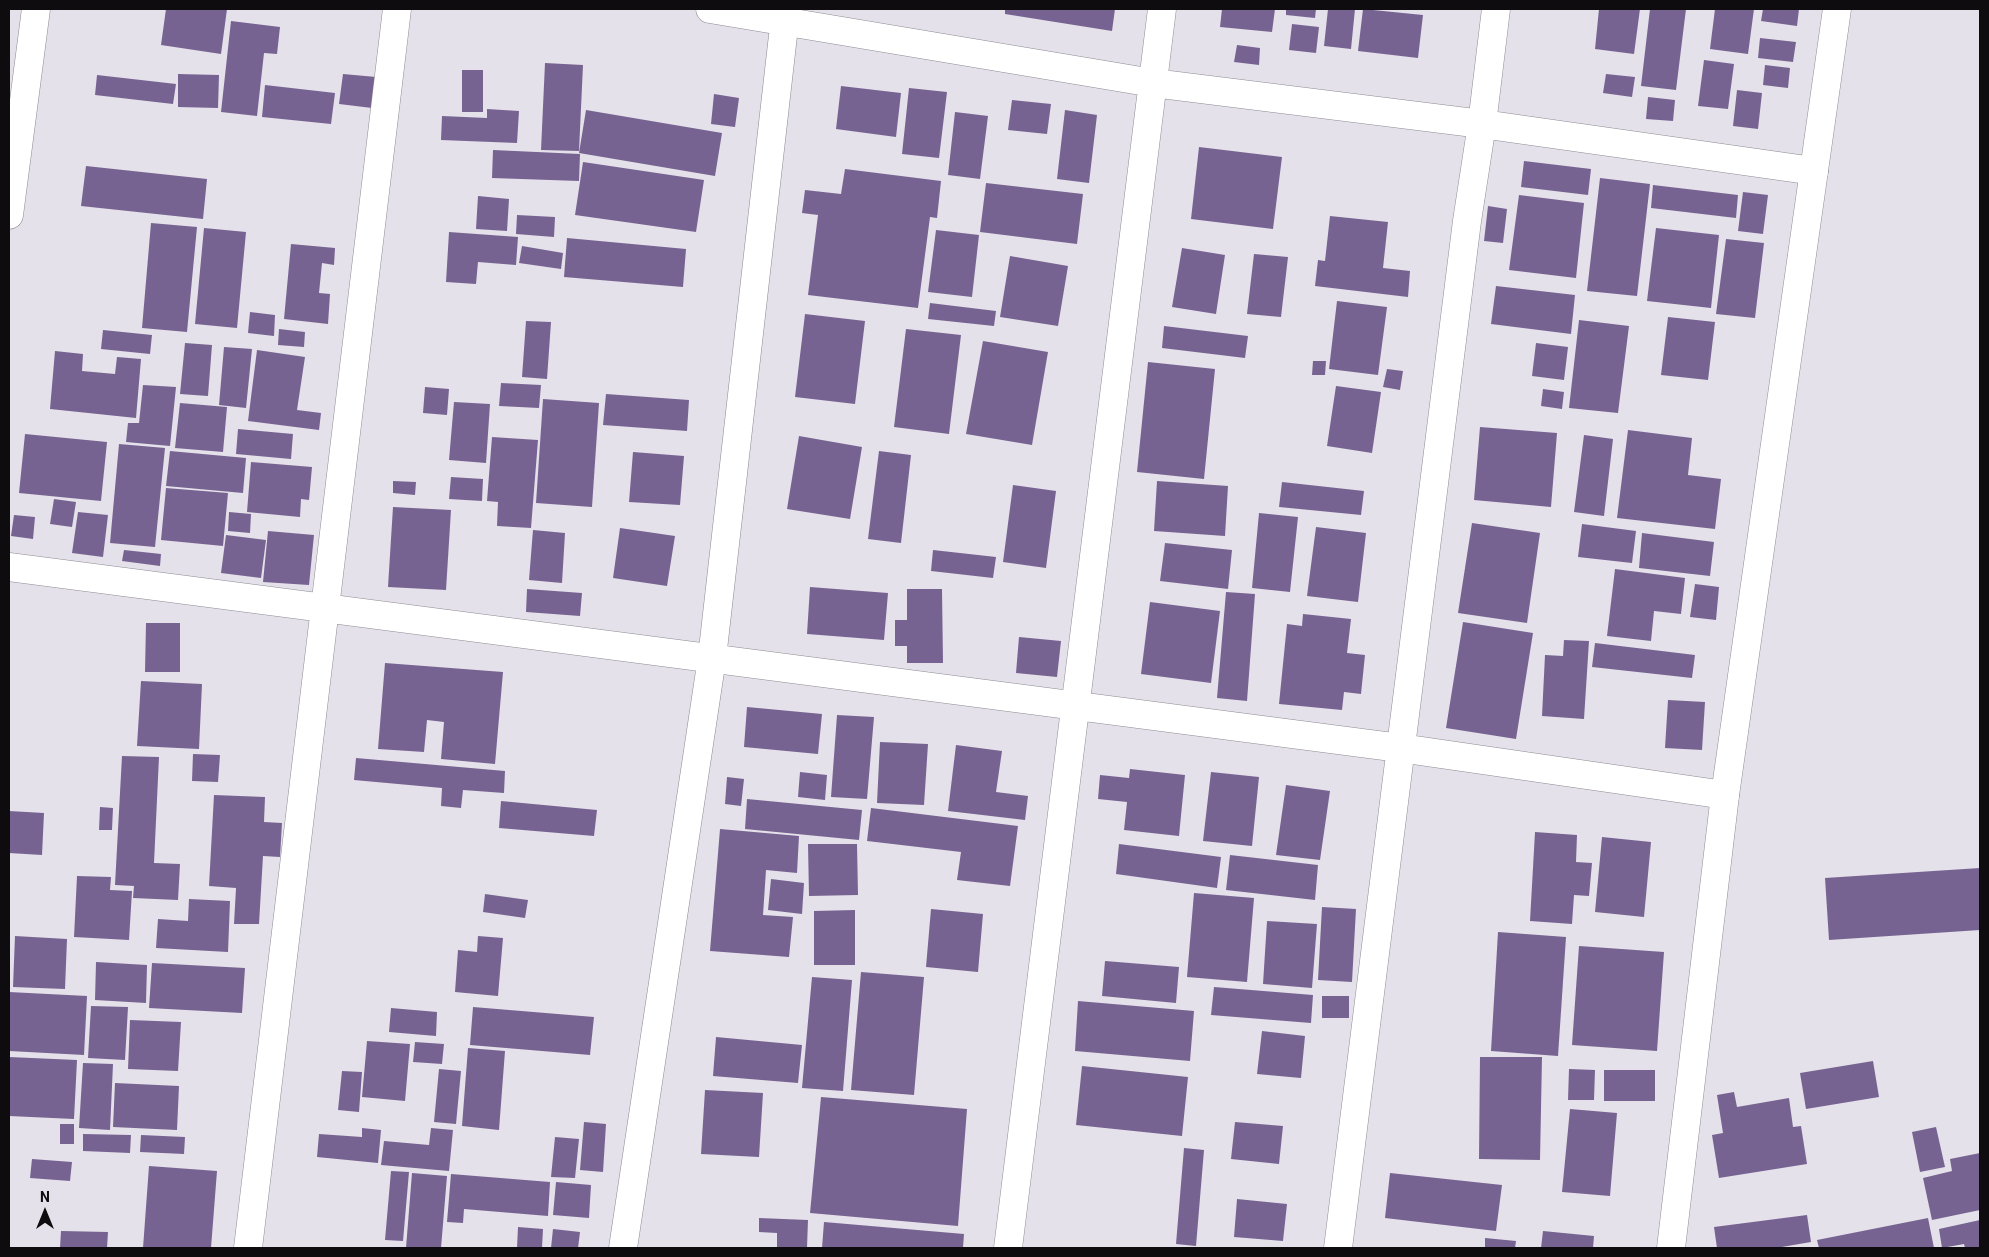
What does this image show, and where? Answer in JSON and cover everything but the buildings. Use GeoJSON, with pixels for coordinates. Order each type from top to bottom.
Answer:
{"type":"FeatureCollection","features":[{"type":"Feature","properties":{"kind":"street"},"geometry":{"type":"LineString","coordinates":[[9,215],[36,9]]}},
{"type":"Feature","properties":{"kind":"street"},"geometry":{"type":"LineString","coordinates":[[248,1248],[397,9]]}},
{"type":"Feature","properties":{"kind":"street"},"geometry":{"type":"LineString","coordinates":[[710,9],[785,15],[1153,83],[1482,124],[1814,171]]}},
{"type":"Feature","properties":{"kind":"street"},"geometry":{"type":"LineString","coordinates":[[1008,1248],[1162,9]]}},
{"type":"Feature","properties":{"kind":"street"},"geometry":{"type":"LineString","coordinates":[[1338,1248],[1467,222],[1482,124],[1496,9]]}},
{"type":"Feature","properties":{"kind":"street"},"geometry":{"type":"LineString","coordinates":[[1672,1248],[1725,795],[1837,9]]}},
{"type":"Feature","properties":{"kind":"street"},"geometry":{"type":"LineString","coordinates":[[623,1248],[712,658],[785,15]]}},
{"type":"Feature","properties":{"kind":"street"},"geometry":{"type":"LineString","coordinates":[[9,567],[1400,748],[1725,795]]}}]}
